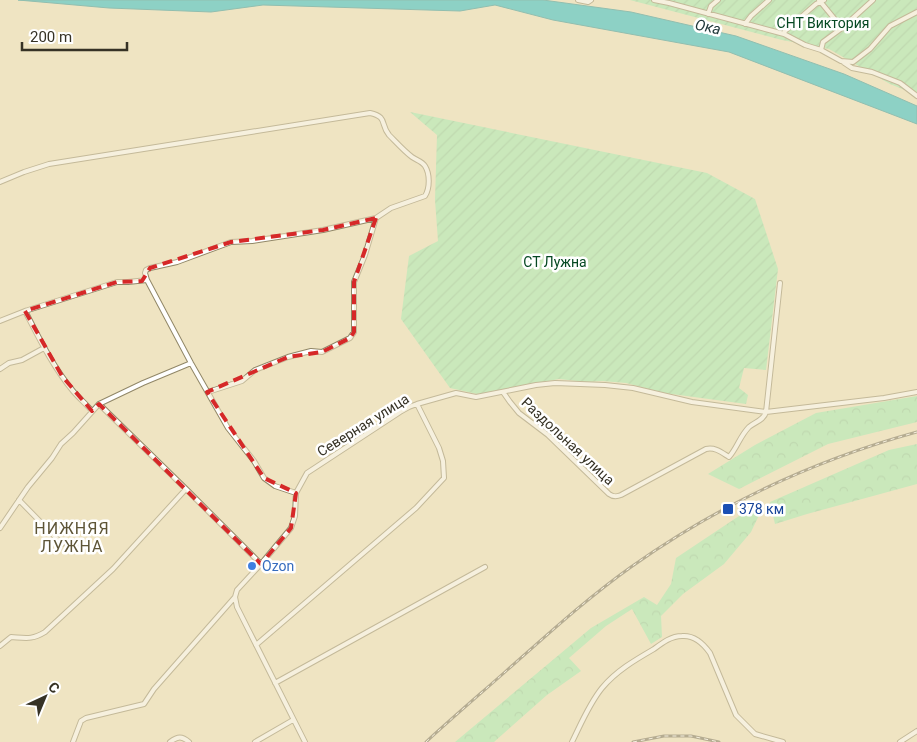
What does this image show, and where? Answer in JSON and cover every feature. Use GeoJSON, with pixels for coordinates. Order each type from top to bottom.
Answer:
{"type":"FeatureCollection","features":[{"type":"Feature","properties":{"kind":"street"},"geometry":{"type":"LineString","coordinates":[[578,0],[588,2],[591,0]]}},
{"type":"Feature","properties":{"kind":"street"},"geometry":{"type":"LineString","coordinates":[[654,0],[671,2],[784,34],[805,45],[821,50],[852,68],[872,72],[900,83],[917,96]]}},
{"type":"Feature","properties":{"kind":"street"},"geometry":{"type":"LineString","coordinates":[[708,14],[718,0]]}},
{"type":"Feature","properties":{"kind":"street"},"geometry":{"type":"LineString","coordinates":[[745,24],[769,0]]}},
{"type":"Feature","properties":{"kind":"street"},"geometry":{"type":"LineString","coordinates":[[821,50],[823,42],[842,28],[873,0]]}},
{"type":"Feature","properties":{"kind":"street"},"geometry":{"type":"LineString","coordinates":[[784,34],[785,31],[821,1],[842,28]]}},
{"type":"Feature","properties":{"kind":"street"},"geometry":{"type":"LineString","coordinates":[[841,61],[853,62],[870,49],[890,26],[917,12]]}},
{"type":"Feature","properties":{"kind":"street"},"geometry":{"type":"LineString","coordinates":[[0,182],[49,164],[370,113],[377,114],[382,118],[385,130],[389,135],[411,157],[424,164],[428,172],[428,189],[425,196],[391,208],[376,218],[323,230],[252,241],[231,242],[177,262],[150,268],[145,273],[191,363],[228,428],[254,461],[264,478],[274,486],[296,493]]}},
{"type":"Feature","properties":{"kind":"street"},"geometry":{"type":"LineString","coordinates":[[208,392],[242,381],[255,370],[311,351],[322,352],[350,338],[354,332],[354,282],[365,255],[376,218]]}},
{"type":"Feature","properties":{"kind":"street"},"geometry":{"type":"LineString","coordinates":[[0,321],[25,311],[117,282],[147,280]]}},
{"type":"Feature","properties":{"kind":"street"},"geometry":{"type":"LineString","coordinates":[[766,412],[780,283]]}},
{"type":"Feature","properties":{"kind":"street"},"geometry":{"type":"LineString","coordinates":[[25,311],[44,348],[74,392],[92,411]]}},
{"type":"Feature","properties":{"kind":"street"},"geometry":{"type":"LineString","coordinates":[[0,369],[44,348]]}},
{"type":"Feature","properties":{"kind":"street"},"geometry":{"type":"LineString","coordinates":[[0,528],[61,444],[99,404],[191,363]]}},
{"type":"Feature","properties":{"kind":"street","name":"Северная улица"},"geometry":{"type":"LineString","coordinates":[[73,742],[81,721],[86,718],[144,704],[154,689],[235,597],[237,590],[291,528],[295,516],[296,493],[307,473],[405,409],[417,404],[456,393],[476,397],[555,383],[633,388],[692,402],[766,412],[884,398],[917,392]]}},
{"type":"Feature","properties":{"kind":"street","name":"Раздольная улица"},"geometry":{"type":"LineString","coordinates":[[503,392],[519,413],[548,435],[612,496],[617,496],[706,449],[716,449],[729,457],[750,427],[765,416],[766,412]]}},
{"type":"Feature","properties":{"kind":"street"},"geometry":{"type":"LineString","coordinates":[[99,404],[261,564]]}},
{"type":"Feature","properties":{"kind":"street"},"geometry":{"type":"LineString","coordinates":[[256,644],[416,508],[444,478],[443,461],[439,448],[417,404]]}},
{"type":"Feature","properties":{"kind":"street"},"geometry":{"type":"LineString","coordinates":[[0,646],[11,637],[36,637],[45,632],[113,569],[186,489]]}},
{"type":"Feature","properties":{"kind":"street"},"geometry":{"type":"LineString","coordinates":[[20,500],[62,544]]}},
{"type":"Feature","properties":{"kind":"street"},"geometry":{"type":"LineString","coordinates":[[275,684],[485,567]]}},
{"type":"Feature","properties":{"kind":"street"},"geometry":{"type":"LineString","coordinates":[[235,597],[237,607],[305,742]]}},
{"type":"Feature","properties":{"kind":"street"},"geometry":{"type":"LineString","coordinates":[[572,742],[597,696],[610,679],[625,666],[669,640],[683,635],[698,640],[710,653],[736,715],[755,734],[783,742]]}},
{"type":"Feature","properties":{"kind":"street"},"geometry":{"type":"LineString","coordinates":[[255,742],[293,720]]}},
{"type":"Feature","properties":{"kind":"street"},"geometry":{"type":"LineString","coordinates":[[900,742],[917,731]]}},
{"type":"Feature","properties":{"kind":"street"},"geometry":{"type":"LineString","coordinates":[[170,742],[178,738],[184,738],[189,742]]}},
{"type":"Feature","properties":{"kind":"highlighted area"},"geometry":{"type":"Polygon","coordinates":[[[376,218],[354,282],[354,332],[350,338],[322,352],[288,357],[207,392],[264,478],[296,493],[291,528],[261,564],[99,404],[92,411],[62,376],[25,311],[117,282],[142,281],[150,268],[231,242],[323,230],[376,218]]]}},
{"type":"Feature","properties":{"kind":"green space","name":"СНТ Виктория"},"geometry":{"type":"Polygon","coordinates":[[[630,0],[917,0],[917,95],[890,84],[829,49],[782,40],[630,0]]]}},
{"type":"Feature","properties":{"kind":"green space","name":"СТ Лужна"},"geometry":{"type":"Polygon","coordinates":[[[410,112],[707,173],[755,199],[778,269],[766,370],[744,368],[739,388],[748,395],[746,404],[664,393],[626,383],[602,381],[586,382],[559,379],[477,394],[450,388],[401,319],[409,256],[438,241],[435,200],[437,135],[410,112]]]}},
{"type":"Feature","properties":{"kind":"green space"},"geometry":{"type":"Polygon","coordinates":[[[917,396],[917,422],[828,444],[739,489],[708,474],[755,445],[816,413],[917,396]]]}},
{"type":"Feature","properties":{"kind":"green space"},"geometry":{"type":"Polygon","coordinates":[[[917,444],[917,484],[775,524],[770,502],[889,450],[917,444]]]}},
{"type":"Feature","properties":{"kind":"green space"},"geometry":{"type":"Polygon","coordinates":[[[751,508],[761,511],[751,532],[724,564],[683,594],[661,616],[662,637],[651,644],[632,609],[606,626],[569,658],[581,671],[547,695],[494,742],[455,742],[591,628],[644,597],[657,605],[671,584],[676,558],[751,508]]]}},
{"type":"Feature","properties":{"kind":"water"},"geometry":{"type":"Polygon","coordinates":[[[18,0],[543,0],[631,12],[736,36],[844,74],[917,106],[917,124],[729,52],[553,20],[495,5],[460,11],[263,5],[211,12],[109,8],[18,0]]]}},
{"type":"Feature","properties":{"kind":"railway"},"geometry":{"type":"LineString","coordinates":[[426,742],[582,605],[614,579],[664,545],[732,505],[768,487],[841,456],[917,432]]}},
{"type":"Feature","properties":{"kind":"railway"},"geometry":{"type":"LineString","coordinates":[[633,742],[664,736],[691,736],[719,742]]}},
{"type":"Feature","properties":{"kind":"place","name":"378 км"},"geometry":{"type":"Point","coordinates":[728,509]}},
{"type":"Feature","properties":{"kind":"place","name":"Ozon"},"geometry":{"type":"Point","coordinates":[252,566]}},
{"type":"Feature","properties":{"kind":"district","name":"НИЖНЯЯ ЛУЖНА"},"geometry":{"type":"Point","coordinates":[72,537]}},
{"type":"Feature","properties":{"kind":"water label","name":"Ока"},"geometry":{"type":"Point","coordinates":[708,27]}}]}
